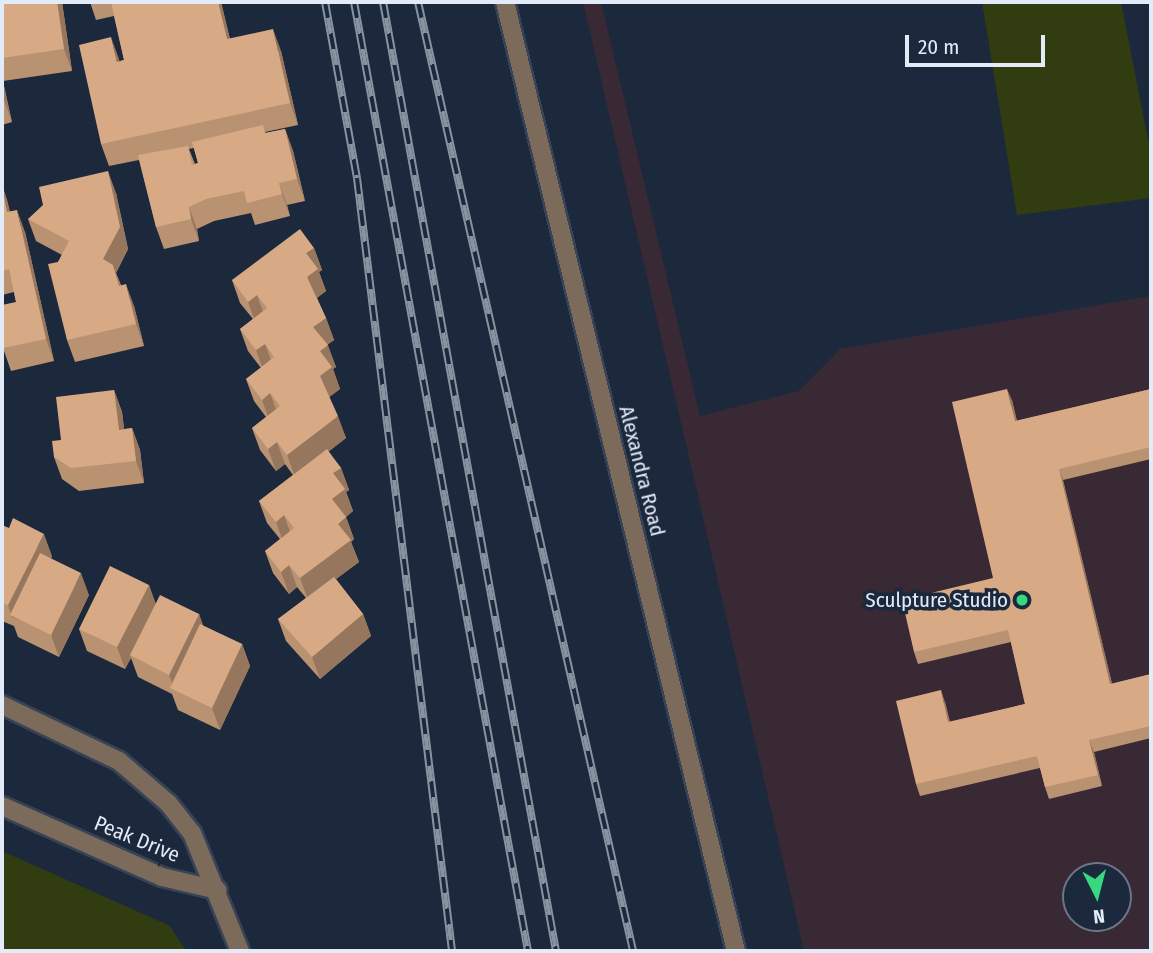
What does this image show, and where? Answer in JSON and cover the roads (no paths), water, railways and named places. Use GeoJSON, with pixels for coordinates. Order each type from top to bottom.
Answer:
{"type":"FeatureCollection","features":[{"type":"Feature","properties":{"kind":"street","name":"Alexandra Road"},"geometry":{"type":"LineString","coordinates":[[505,2],[736,951]]}},
{"type":"Feature","properties":{"kind":"street","name":"Peak Drive"},"geometry":{"type":"LineString","coordinates":[[2,705],[119,761],[169,804],[192,833],[217,890]]}},
{"type":"Feature","properties":{"kind":"street","name":"Peak Drive"},"geometry":{"type":"LineString","coordinates":[[2,806],[162,877],[217,890]]}},
{"type":"Feature","properties":{"kind":"street"},"geometry":{"type":"LineString","coordinates":[[217,890],[240,951]]}},
{"type":"Feature","properties":{"kind":"railway"},"geometry":{"type":"LineString","coordinates":[[325,2],[357,178],[452,951]]}},
{"type":"Feature","properties":{"kind":"railway"},"geometry":{"type":"LineString","coordinates":[[354,2],[528,951]]}},
{"type":"Feature","properties":{"kind":"railway"},"geometry":{"type":"LineString","coordinates":[[383,2],[556,951]]}},
{"type":"Feature","properties":{"kind":"railway"},"geometry":{"type":"LineString","coordinates":[[418,2],[633,951]]}},
{"type":"Feature","properties":{"kind":"place","name":"Sculpture Studio"},"geometry":{"type":"Point","coordinates":[1022,600]}}]}
